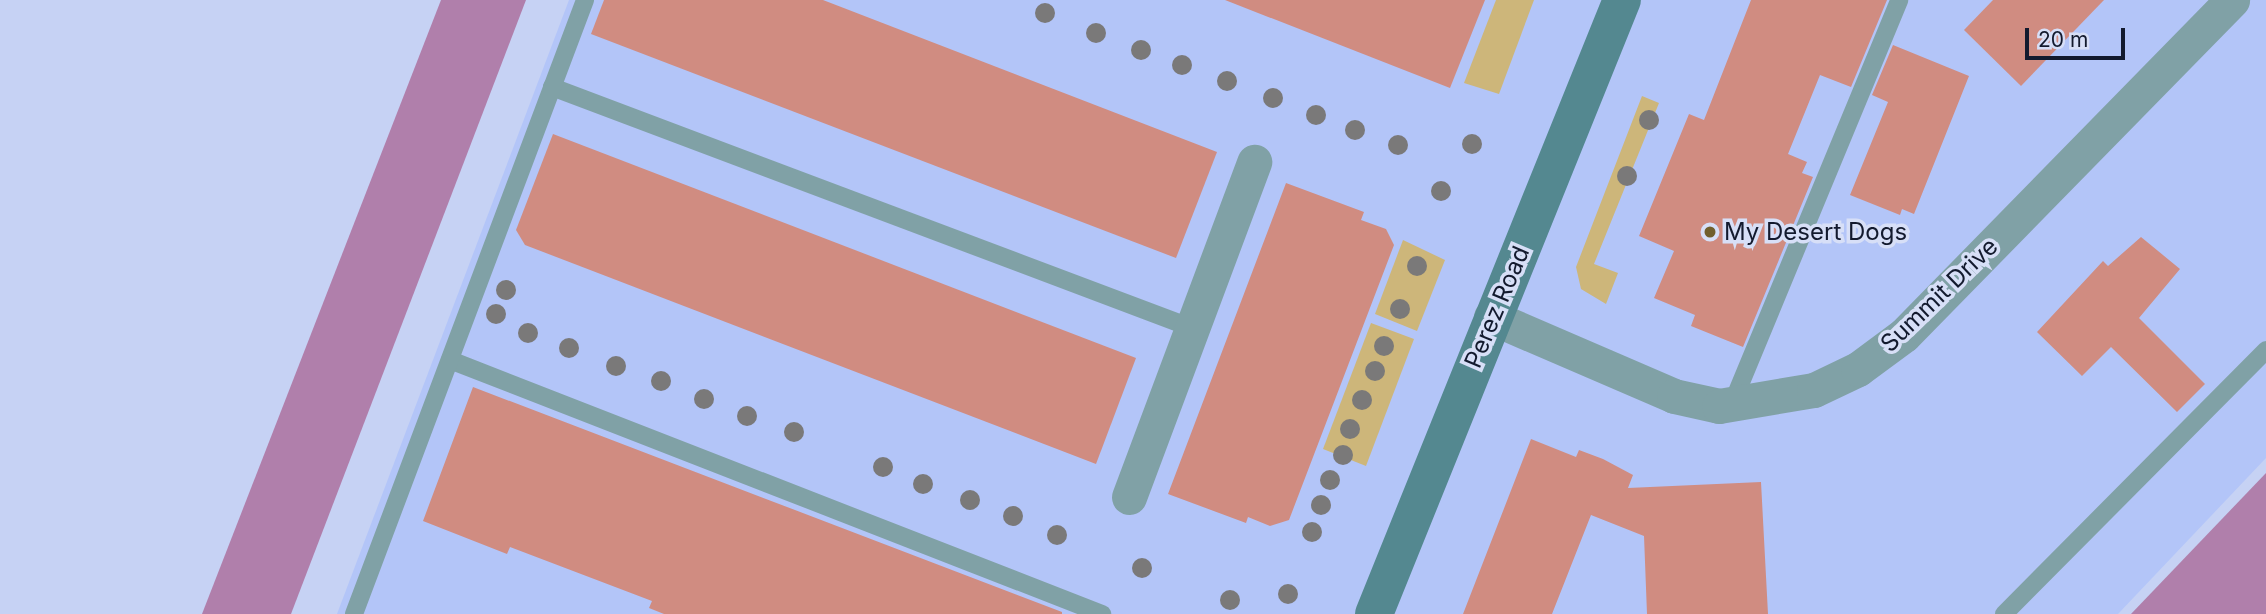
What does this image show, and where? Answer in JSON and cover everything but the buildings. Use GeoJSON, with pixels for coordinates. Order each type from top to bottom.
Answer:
{"type":"FeatureCollection","features":[{"type":"Feature","properties":{"kind":"main road","name":"Perez Road"},"geometry":{"type":"LineString","coordinates":[[1374,614],[1491,317],[1622,0]]}},
{"type":"Feature","properties":{"kind":"street","name":"Summit Drive"},"geometry":{"type":"LineString","coordinates":[[1491,317],[1674,396],[1732,404],[1814,390],[1858,369],[1904,335],[2232,0]]}},
{"type":"Feature","properties":{"kind":"street"},"geometry":{"type":"LineString","coordinates":[[1129,498],[1254,162]]}},
{"type":"Feature","properties":{"kind":"lane"},"geometry":{"type":"LineString","coordinates":[[354,614],[585,0]]}},
{"type":"Feature","properties":{"kind":"lane"},"geometry":{"type":"LineString","coordinates":[[1732,404],[1899,0]]}},
{"type":"Feature","properties":{"kind":"lane"},"geometry":{"type":"LineString","coordinates":[[552,87],[1192,328]]}},
{"type":"Feature","properties":{"kind":"lane"},"geometry":{"type":"LineString","coordinates":[[2004,614],[2266,350]]}},
{"type":"Feature","properties":{"kind":"lane"},"geometry":{"type":"LineString","coordinates":[[450,360],[1102,614]]}},
{"type":"Feature","properties":{"kind":"shaded area"},"geometry":{"type":"Polygon","coordinates":[[[441,0],[526,0],[291,614],[202,614],[441,0]]]}},
{"type":"Feature","properties":{"kind":"shaded area"},"geometry":{"type":"Polygon","coordinates":[[[569,0],[2266,0],[2266,458],[2118,614],[337,614],[569,0]]]}},
{"type":"Feature","properties":{"kind":"shaded area"},"geometry":{"type":"Polygon","coordinates":[[[1496,0],[1534,0],[1499,94],[1464,83],[1496,0]]]}},
{"type":"Feature","properties":{"kind":"shaded area"},"geometry":{"type":"Polygon","coordinates":[[[1642,96],[1659,103],[1594,264],[1618,273],[1606,304],[1581,289],[1576,267],[1642,96]]]}},
{"type":"Feature","properties":{"kind":"shaded area"},"geometry":{"type":"Polygon","coordinates":[[[1403,240],[1445,260],[1417,331],[1375,314],[1403,240]]]}},
{"type":"Feature","properties":{"kind":"shaded area"},"geometry":{"type":"Polygon","coordinates":[[[1371,323],[1414,339],[1366,466],[1323,449],[1371,323]]]}},
{"type":"Feature","properties":{"kind":"shaded area"},"geometry":{"type":"Polygon","coordinates":[[[2266,473],[2266,614],[2131,614],[2266,473]]]}},
{"type":"Feature","properties":{"kind":"place","name":"My Desert Dogs"},"geometry":{"type":"Point","coordinates":[1710,232]}}]}
